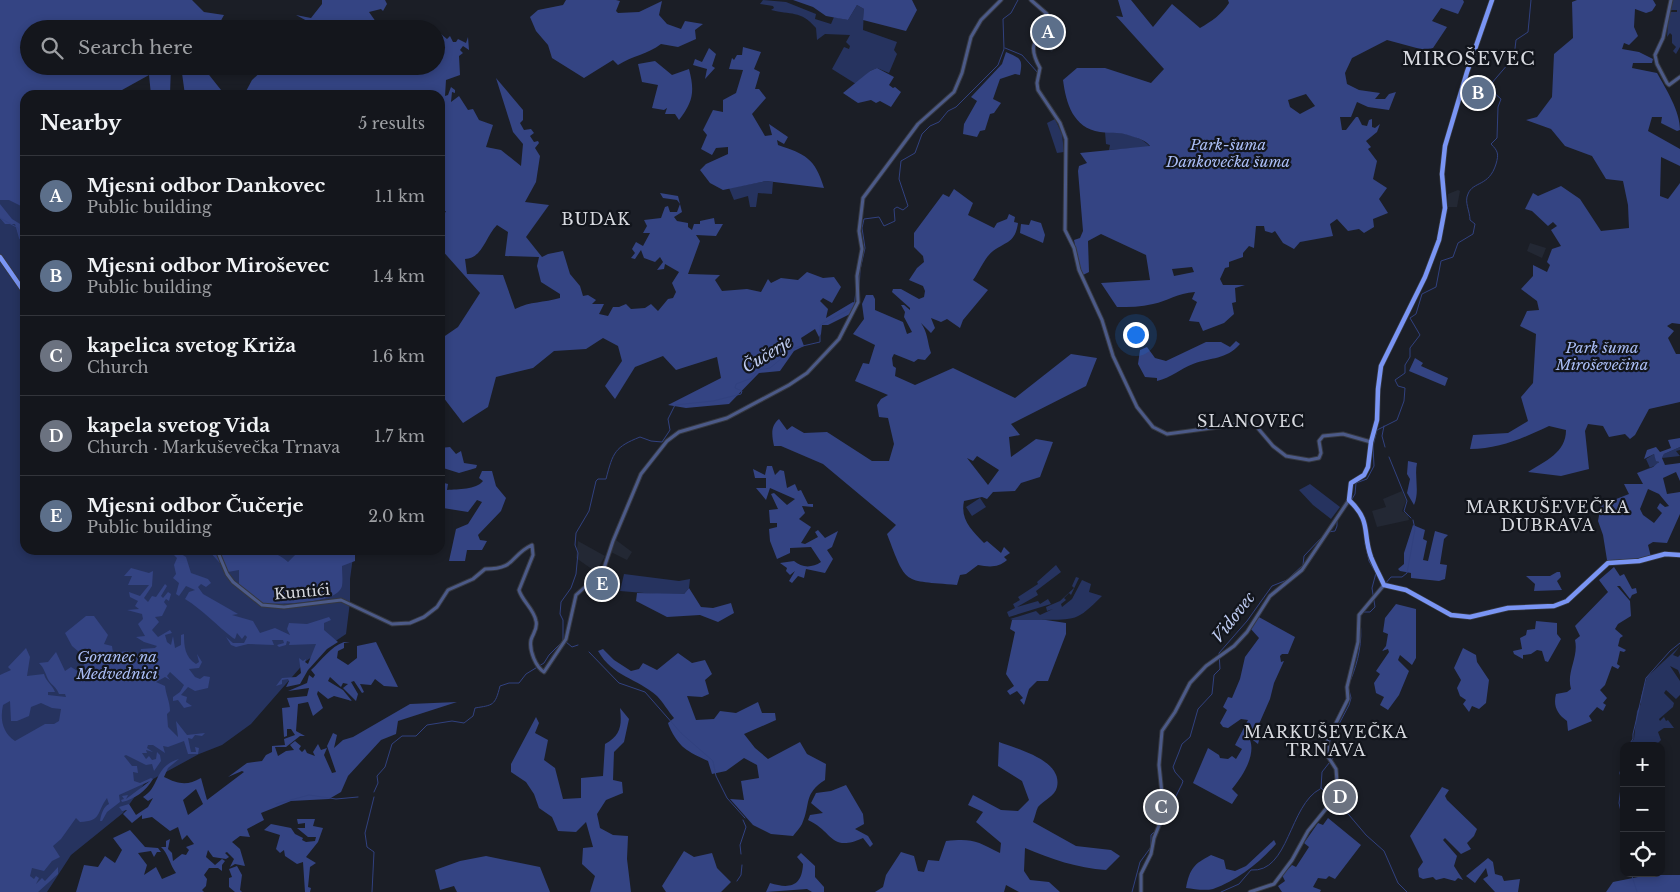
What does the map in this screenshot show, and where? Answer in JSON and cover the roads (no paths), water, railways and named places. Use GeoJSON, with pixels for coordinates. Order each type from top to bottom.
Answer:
{"type":"FeatureCollection","features":[{"type":"Feature","properties":{"kind":"main road"},"geometry":{"type":"LineString","coordinates":[[1492,0],[1466,72],[1444,146],[1442,174],[1445,208],[1439,240],[1425,277],[1381,366],[1377,420],[1366,472],[1351,484],[1348,500],[1359,510],[1366,524],[1369,550],[1384,585],[1406,590],[1451,615],[1470,617],[1508,608],[1554,606],[1567,601],[1608,563],[1639,561],[1664,554],[1680,555]]}},
{"type":"Feature","properties":{"kind":"main road"},"geometry":{"type":"LineString","coordinates":[[0,257],[20,286]]}},
{"type":"Feature","properties":{"kind":"street","name":"Kuntići"},"geometry":{"type":"LineString","coordinates":[[219,555],[226,574],[235,584],[262,605],[284,608],[341,600],[382,621],[404,624],[418,620],[435,609],[450,588],[473,579],[485,569],[496,569],[510,564],[532,545],[533,555],[519,590],[534,613],[537,624],[531,643],[538,668],[544,672],[565,641],[576,595],[581,589],[593,584],[603,572],[641,474],[671,437],[683,431],[727,418],[789,385],[807,373],[839,339],[858,302],[857,276],[862,249],[859,231],[863,198],[918,124],[954,92],[962,73],[971,37],[981,20],[1001,0]]}},
{"type":"Feature","properties":{"kind":"street"},"geometry":{"type":"LineString","coordinates":[[1031,0],[1047,14],[1035,41],[1033,51],[1034,59],[1040,68],[1037,82],[1038,90],[1060,123],[1066,138],[1065,230],[1074,248],[1079,270],[1102,320],[1115,362],[1137,407],[1146,420],[1153,427],[1167,434],[1249,423],[1256,426],[1273,446],[1286,456],[1309,460],[1317,459],[1320,455],[1319,440],[1323,436],[1344,434],[1371,442]]}},
{"type":"Feature","properties":{"kind":"street"},"geometry":{"type":"LineString","coordinates":[[1671,0],[1663,38],[1656,55],[1664,79],[1669,85],[1680,77]]}},
{"type":"Feature","properties":{"kind":"street"},"geometry":{"type":"LineString","coordinates":[[1141,892],[1141,874],[1151,854],[1154,838],[1164,813],[1159,770],[1161,733],[1190,683],[1200,671],[1244,636],[1270,596],[1302,570],[1329,532],[1348,500]]}},
{"type":"Feature","properties":{"kind":"street"},"geometry":{"type":"LineString","coordinates":[[1250,892],[1274,884],[1292,860],[1317,819],[1335,798],[1339,787],[1336,769],[1328,755],[1327,746],[1348,699],[1347,685],[1358,642],[1359,615],[1384,585]]}},
{"type":"Feature","properties":{"kind":"waterway","name":"Čučerje"},"geometry":{"type":"LineString","coordinates":[[859,291],[860,270],[865,248],[862,228],[864,219],[879,217],[884,226],[895,221],[894,209],[897,207],[903,210],[908,206],[899,179],[901,161],[915,153],[922,134],[930,126],[939,122],[948,111],[956,107],[998,65],[1004,49],[1003,19],[1011,13],[1018,0]]}},
{"type":"Feature","properties":{"kind":"waterway"},"geometry":{"type":"LineString","coordinates":[[1352,499],[1355,494],[1356,483],[1367,479],[1374,466],[1373,446],[1377,430],[1397,420],[1404,401],[1405,388],[1398,386],[1395,380],[1405,373],[1405,365],[1410,357],[1410,348],[1420,335],[1410,318],[1416,314],[1422,294],[1436,287],[1441,261],[1453,257],[1458,243],[1473,234],[1475,224],[1470,220],[1467,197],[1470,190],[1489,177],[1497,158],[1497,153],[1491,144],[1497,138],[1498,107],[1501,99],[1492,91],[1491,84],[1514,57],[1516,40],[1528,32],[1531,0]]}},
{"type":"Feature","properties":{"kind":"waterway"},"geometry":{"type":"LineString","coordinates":[[1005,48],[1022,55],[1038,73]]}},
{"type":"Feature","properties":{"kind":"waterway"},"geometry":{"type":"LineString","coordinates":[[0,218],[18,228],[20,239]]}},
{"type":"Feature","properties":{"kind":"waterway","name":"Čučerje"},"geometry":{"type":"LineString","coordinates":[[374,792],[378,783],[377,776],[385,767],[392,744],[402,736],[416,736],[427,725],[452,721],[464,723],[473,716],[475,708],[490,705],[495,701],[500,686],[509,683],[519,683],[526,674],[544,663],[563,641],[563,620],[560,614],[561,602],[571,588],[576,574],[578,553],[575,545],[576,533],[589,511],[596,481],[598,479],[606,479],[616,452],[625,444],[640,437],[662,442],[670,430],[668,419],[675,405],[713,401],[741,394],[742,391],[735,388],[736,384],[752,378],[758,370],[770,368],[794,348],[820,342],[820,325],[854,307],[856,291]]}},
{"type":"Feature","properties":{"kind":"waterway"},"geometry":{"type":"LineString","coordinates":[[1384,426],[1382,436],[1385,447]]}},
{"type":"Feature","properties":{"kind":"waterway"},"geometry":{"type":"LineString","coordinates":[[1389,457],[1407,501],[1404,511],[1411,518]]}},
{"type":"Feature","properties":{"kind":"waterway","name":"Vidovec"},"geometry":{"type":"LineString","coordinates":[[1349,504],[1356,511]]}},
{"type":"Feature","properties":{"kind":"waterway","name":"Vidovec"},"geometry":{"type":"LineString","coordinates":[[1328,532],[1335,531],[1337,520],[1342,513]]}},
{"type":"Feature","properties":{"kind":"waterway"},"geometry":{"type":"LineString","coordinates":[[1359,515],[1362,522]]}},
{"type":"Feature","properties":{"kind":"waterway"},"geometry":{"type":"LineString","coordinates":[[1385,584],[1391,577],[1402,577],[1407,573],[1415,529],[1413,520]]}},
{"type":"Feature","properties":{"kind":"waterway","name":"Vidovec"},"geometry":{"type":"LineString","coordinates":[[1161,826],[1183,781],[1173,767],[1182,744],[1190,737],[1198,709],[1212,694],[1214,675],[1220,669],[1219,653],[1247,621],[1272,586],[1287,580],[1303,565],[1304,556],[1323,536]]}},
{"type":"Feature","properties":{"kind":"waterway"},"geometry":{"type":"LineString","coordinates":[[1365,543],[1369,561],[1374,570]]}},
{"type":"Feature","properties":{"kind":"waterway"},"geometry":{"type":"LineString","coordinates":[[1364,612],[1370,612],[1375,607],[1372,588],[1376,573]]}},
{"type":"Feature","properties":{"kind":"waterway"},"geometry":{"type":"LineString","coordinates":[[1351,679],[1359,651],[1360,622]]}},
{"type":"Feature","properties":{"kind":"waterway"},"geometry":{"type":"LineString","coordinates":[[566,642],[572,647],[578,645]]}},
{"type":"Feature","properties":{"kind":"waterway"},"geometry":{"type":"LineString","coordinates":[[1631,742],[1646,678],[1670,651],[1680,643]]}},
{"type":"Feature","properties":{"kind":"waterway"},"geometry":{"type":"LineString","coordinates":[[589,652],[619,683],[645,692],[681,733],[713,761],[716,776],[727,798],[745,818]]}},
{"type":"Feature","properties":{"kind":"waterway"},"geometry":{"type":"LineString","coordinates":[[1329,743],[1349,705],[1351,698],[1349,690]]}},
{"type":"Feature","properties":{"kind":"waterway"},"geometry":{"type":"LineString","coordinates":[[1321,788],[1322,772],[1333,758],[1329,749]]}},
{"type":"Feature","properties":{"kind":"waterway"},"geometry":{"type":"LineString","coordinates":[[1321,788],[1338,802],[1366,835],[1384,851],[1398,883],[1407,892]]}},
{"type":"Feature","properties":{"kind":"waterway"},"geometry":{"type":"LineString","coordinates":[[1221,892],[1239,884],[1251,870],[1264,868],[1273,861],[1281,850],[1301,809],[1310,797],[1320,789]]}},
{"type":"Feature","properties":{"kind":"waterway"},"geometry":{"type":"LineString","coordinates":[[276,804],[309,795],[336,799],[358,797]]}},
{"type":"Feature","properties":{"kind":"waterway"},"geometry":{"type":"LineString","coordinates":[[1620,795],[1620,807]]}},
{"type":"Feature","properties":{"kind":"waterway","name":"Čučerje"},"geometry":{"type":"LineString","coordinates":[[372,892],[374,852],[367,847],[365,833],[374,797]]}},
{"type":"Feature","properties":{"kind":"waterway"},"geometry":{"type":"LineString","coordinates":[[741,854],[740,845],[746,827],[743,820]]}},
{"type":"Feature","properties":{"kind":"waterway","name":"Vidovec"},"geometry":{"type":"LineString","coordinates":[[1132,892],[1140,862],[1151,847],[1151,835],[1156,830]]}},
{"type":"Feature","properties":{"kind":"waterway"},"geometry":{"type":"LineString","coordinates":[[737,881],[741,875],[742,865]]}},
{"type":"Feature","properties":{"kind":"waterway"},"geometry":{"type":"LineString","coordinates":[[1632,877],[1637,892]]}},
{"type":"Feature","properties":{"kind":"place","name":"Mjesni odbor Dankovec"},"geometry":{"type":"Point","coordinates":[1048,32]}},
{"type":"Feature","properties":{"kind":"place","name":"Mjesni odbor Miroševec"},"geometry":{"type":"Point","coordinates":[1478,93]}},
{"type":"Feature","properties":{"kind":"place","name":"Mjesni odbor Čučerje"},"geometry":{"type":"Point","coordinates":[602,584]}},
{"type":"Feature","properties":{"kind":"place","name":"kapela svetog Vida"},"geometry":{"type":"Point","coordinates":[1340,797]}},
{"type":"Feature","properties":{"kind":"place","name":"kapelica svetog Križa"},"geometry":{"type":"Point","coordinates":[1161,807]}},
{"type":"Feature","properties":{"kind":"district","name":"MIROŠEVEC"},"geometry":{"type":"Point","coordinates":[1469,59]}},
{"type":"Feature","properties":{"kind":"district","name":"BUDAK"},"geometry":{"type":"Point","coordinates":[596,219]}},
{"type":"Feature","properties":{"kind":"district","name":"SLANOVEC"},"geometry":{"type":"Point","coordinates":[1251,421]}},
{"type":"Feature","properties":{"kind":"district","name":"MARKUŠEVEČKA DUBRAVA"},"geometry":{"type":"Point","coordinates":[1548,516]}},
{"type":"Feature","properties":{"kind":"district","name":"MARKUŠEVEČKA TRNAVA"},"geometry":{"type":"Point","coordinates":[1326,741]}},
{"type":"Feature","properties":{"kind":"park label","name":"Park-šuma Dankovečka šuma"},"geometry":{"type":"Point","coordinates":[1228,154]}},
{"type":"Feature","properties":{"kind":"park label","name":"Park šuma Miroševečina"},"geometry":{"type":"Point","coordinates":[1602,356]}},
{"type":"Feature","properties":{"kind":"park label","name":"Goranec na Medvednici"},"geometry":{"type":"Point","coordinates":[117,666]}}]}
